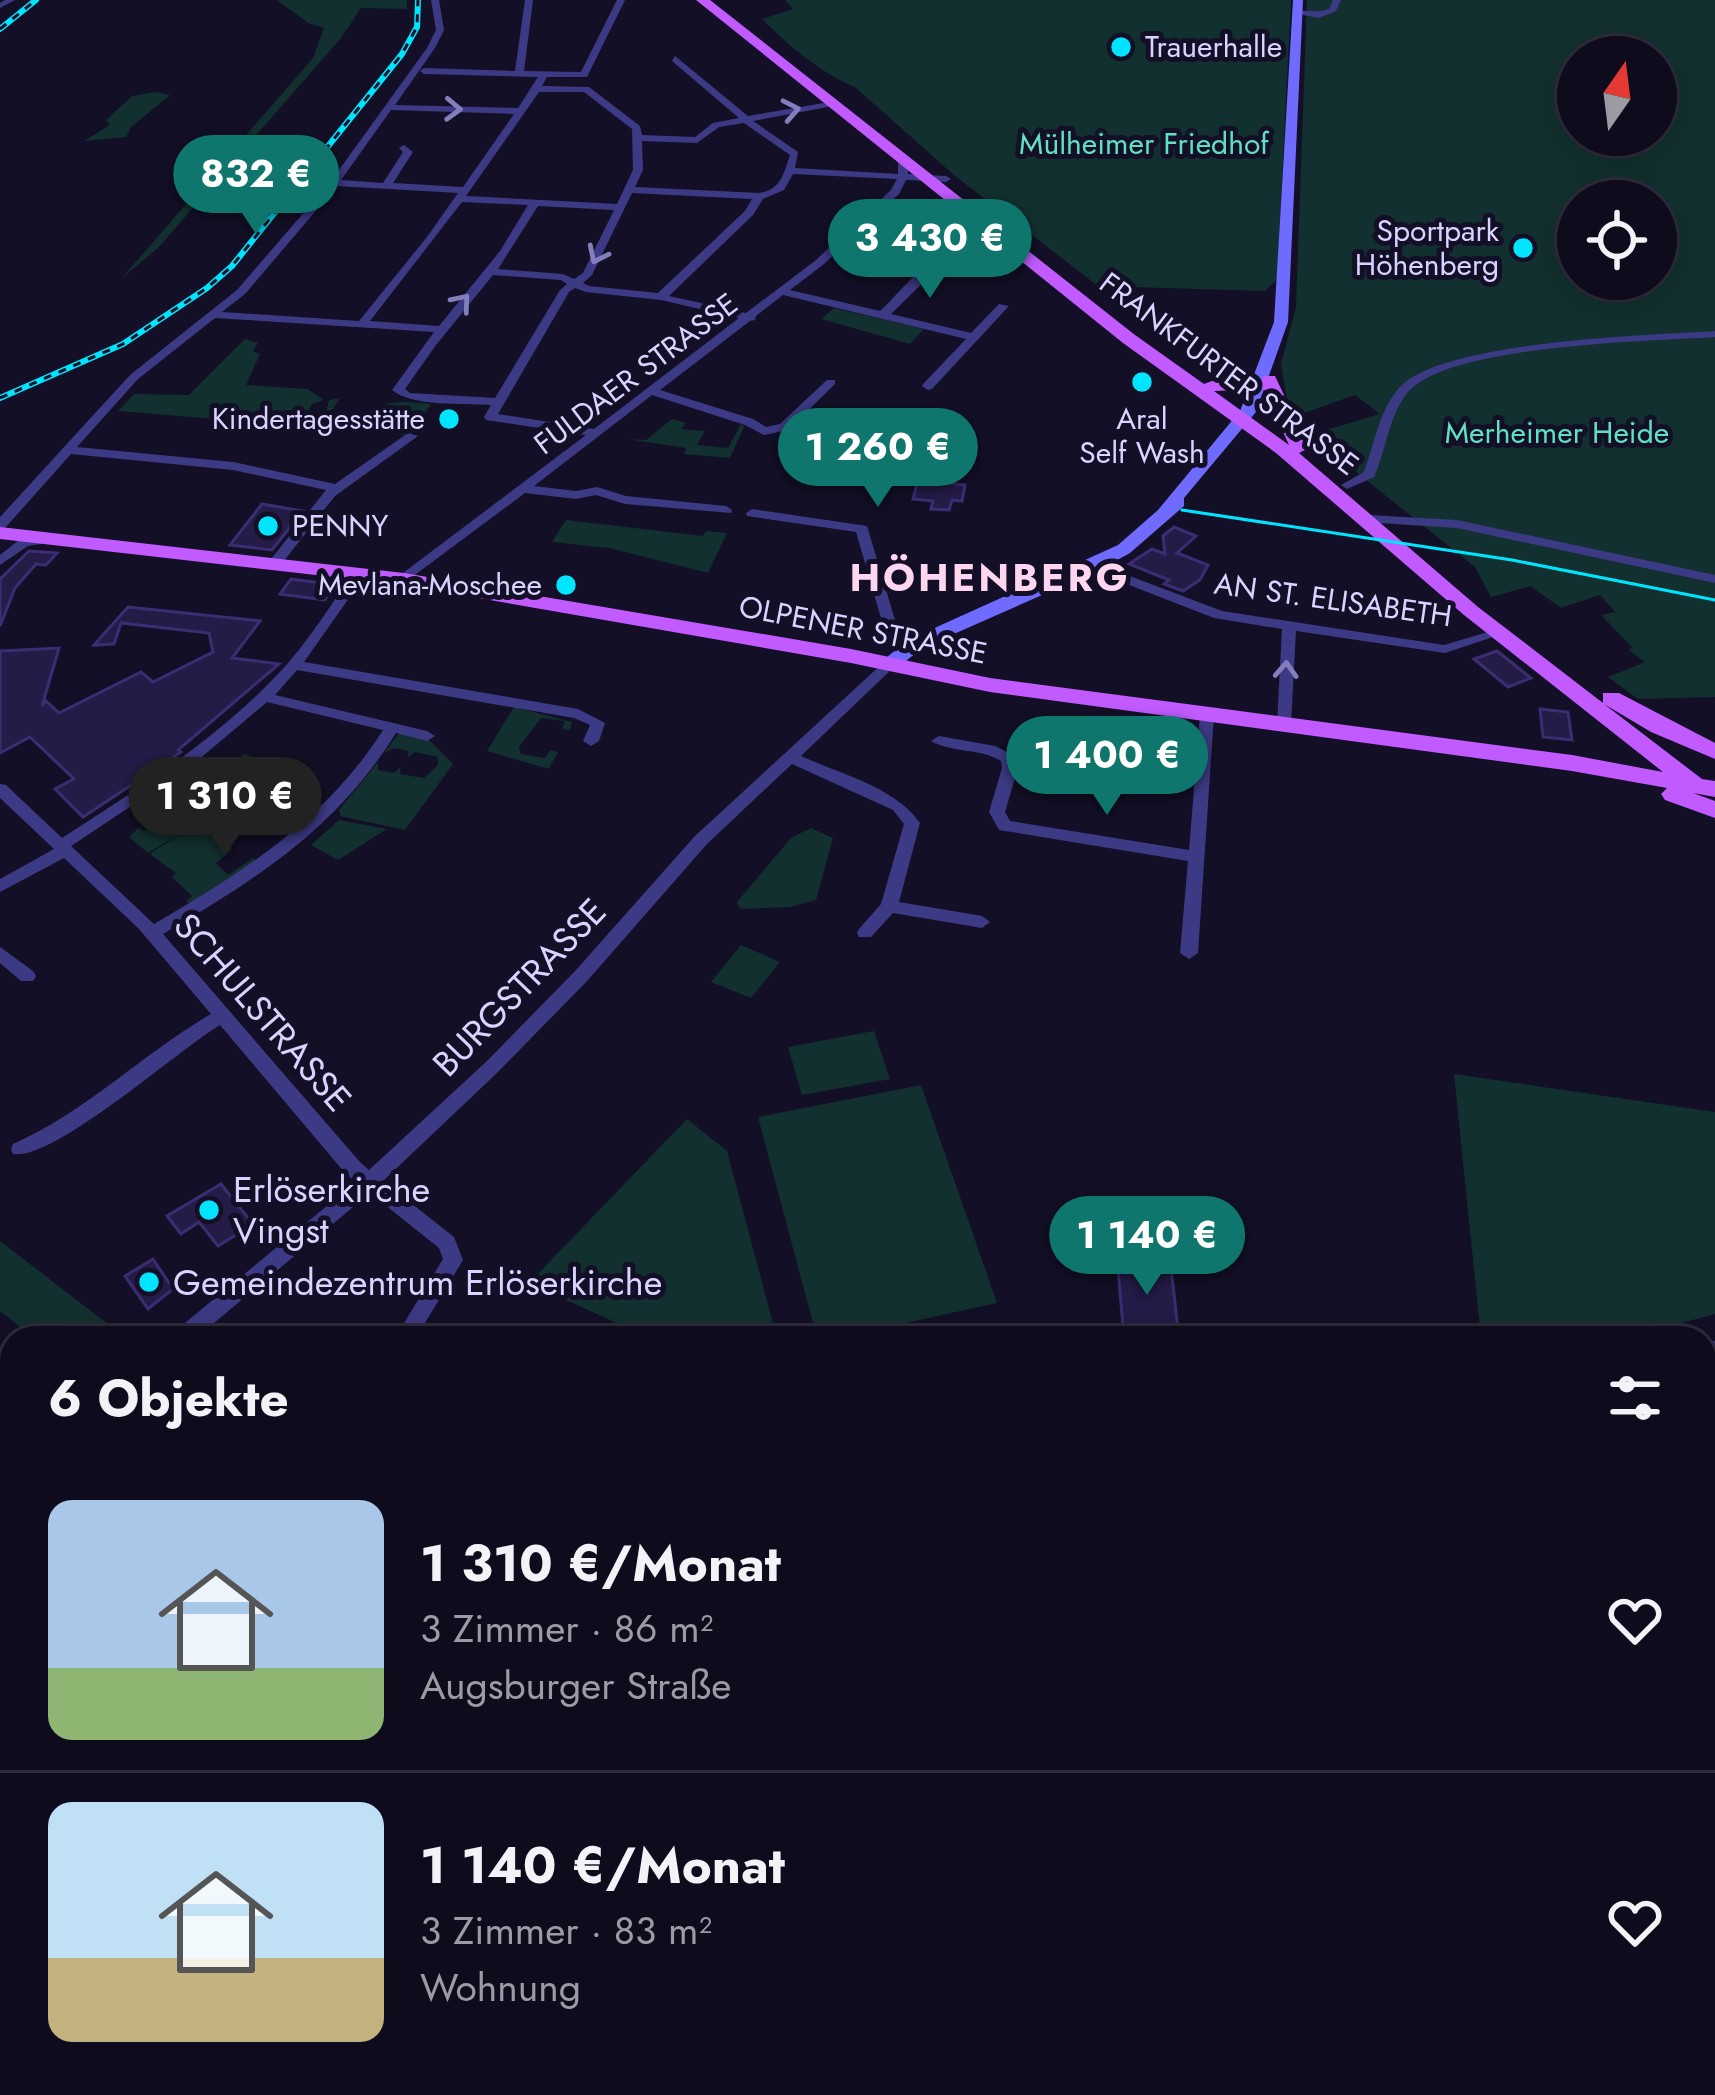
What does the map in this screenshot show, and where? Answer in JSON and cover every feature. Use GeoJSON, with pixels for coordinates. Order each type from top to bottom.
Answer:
{"type":"FeatureCollection","features":[{"type":"Feature","properties":{"kind":"main road","name":"FRANKFURTER STRASSE"},"geometry":{"type":"LineString","coordinates":[[702,0],[1383,523],[1493,613],[1611,698],[1708,788]]}},
{"type":"Feature","properties":{"kind":"main road","name":"FRANKFURTER STRASSE"},"geometry":{"type":"LineString","coordinates":[[723,2],[935,180]]}},
{"type":"Feature","properties":{"kind":"main road","name":"FRANKFURTER STRASSE"},"geometry":{"type":"LineString","coordinates":[[1138,337],[1212,386],[1250,420],[1300,448],[1347,485],[1383,523]]}},
{"type":"Feature","properties":{"kind":"main road"},"geometry":{"type":"LineString","coordinates":[[1212,386],[1265,378],[1300,448]]}},
{"type":"Feature","properties":{"kind":"main road","name":"OLPENER STRASSE"},"geometry":{"type":"LineString","coordinates":[[0,529],[404,579],[1067,698],[1611,769]]}},
{"type":"Feature","properties":{"kind":"main road","name":"FRANKFURTER STRASSE"},"geometry":{"type":"LineString","coordinates":[[1417,553],[1498,633],[1708,788]]}},
{"type":"Feature","properties":{"kind":"main road"},"geometry":{"type":"LineString","coordinates":[[1611,698],[1659,727],[1715,752]]}},
{"type":"Feature","properties":{"kind":"main road"},"geometry":{"type":"LineString","coordinates":[[1611,769],[1626,751],[1626,730]]}},
{"type":"Feature","properties":{"kind":"main road"},"geometry":{"type":"LineString","coordinates":[[1611,769],[1708,788]]}},
{"type":"Feature","properties":{"kind":"main road"},"geometry":{"type":"LineString","coordinates":[[1611,769],[1708,788]]}},
{"type":"Feature","properties":{"kind":"street"},"geometry":{"type":"LineString","coordinates":[[0,6],[11,0]]}},
{"type":"Feature","properties":{"kind":"street"},"geometry":{"type":"LineString","coordinates":[[0,529],[134,377],[242,292],[334,183],[430,48],[440,22],[434,0]]}},
{"type":"Feature","properties":{"kind":"street"},"geometry":{"type":"LineString","coordinates":[[519,73],[529,0]]}},
{"type":"Feature","properties":{"kind":"street"},"geometry":{"type":"LineString","coordinates":[[599,433],[493,421],[499,402],[565,290],[586,275],[638,170],[637,128],[580,85],[621,0]]}},
{"type":"Feature","properties":{"kind":"street"},"geometry":{"type":"LineString","coordinates":[[890,665],[915,644],[1124,549],[1250,420],[1286,296],[1297,7],[1318,16],[1332,11],[1337,0]]}},
{"type":"Feature","properties":{"kind":"street"},"geometry":{"type":"LineString","coordinates":[[440,22],[446,20],[449,5]]}},
{"type":"Feature","properties":{"kind":"street"},"geometry":{"type":"LineString","coordinates":[[628,190],[773,196],[783,188],[795,154],[675,59]]}},
{"type":"Feature","properties":{"kind":"street"},"geometry":{"type":"LineString","coordinates":[[424,71],[584,75]]}},
{"type":"Feature","properties":{"kind":"street"},"geometry":{"type":"LineString","coordinates":[[364,322],[463,195],[544,74]]}},
{"type":"Feature","properties":{"kind":"street"},"geometry":{"type":"LineString","coordinates":[[536,89],[586,89]]}},
{"type":"Feature","properties":{"kind":"street"},"geometry":{"type":"LineString","coordinates":[[637,138],[700,139],[708,127],[833,103]]}},
{"type":"Feature","properties":{"kind":"street"},"geometry":{"type":"LineString","coordinates":[[386,106],[521,111]]}},
{"type":"Feature","properties":{"kind":"street"},"geometry":{"type":"LineString","coordinates":[[386,186],[409,152],[404,148]]}},
{"type":"Feature","properties":{"kind":"street"},"geometry":{"type":"LineString","coordinates":[[903,157],[903,177]]}},
{"type":"Feature","properties":{"kind":"street"},"geometry":{"type":"LineString","coordinates":[[789,171],[935,180]]}},
{"type":"Feature","properties":{"kind":"street","name":"FULDAER STRASSE"},"geometry":{"type":"LineString","coordinates":[[404,579],[784,292],[890,198],[903,177]]}},
{"type":"Feature","properties":{"kind":"street","name":"FULDAER STRASSE"},"geometry":{"type":"LineString","coordinates":[[890,198],[935,180]]}},
{"type":"Feature","properties":{"kind":"street"},"geometry":{"type":"LineString","coordinates":[[334,183],[620,207]]}},
{"type":"Feature","properties":{"kind":"street"},"geometry":{"type":"LineString","coordinates":[[661,297],[749,212],[759,196]]}},
{"type":"Feature","properties":{"kind":"street"},"geometry":{"type":"LineString","coordinates":[[499,402],[403,395],[399,388],[534,203]]}},
{"type":"Feature","properties":{"kind":"street"},"geometry":{"type":"LineString","coordinates":[[882,316],[945,255],[962,252]]}},
{"type":"Feature","properties":{"kind":"street"},"geometry":{"type":"LineString","coordinates":[[488,271],[563,278],[586,289],[661,297],[751,318]]}},
{"type":"Feature","properties":{"kind":"street"},"geometry":{"type":"LineString","coordinates":[[784,292],[974,337]]}},
{"type":"Feature","properties":{"kind":"street"},"geometry":{"type":"LineString","coordinates":[[928,386],[1003,307]]}},
{"type":"Feature","properties":{"kind":"street"},"geometry":{"type":"LineString","coordinates":[[214,315],[439,329]]}},
{"type":"Feature","properties":{"kind":"street"},"geometry":{"type":"LineString","coordinates":[[1347,485],[1370,474],[1404,389],[1442,366],[1571,346],[1715,334]]}},
{"type":"Feature","properties":{"kind":"street"},"geometry":{"type":"LineString","coordinates":[[654,392],[764,431],[784,428],[831,382]]}},
{"type":"Feature","properties":{"kind":"street"},"geometry":{"type":"LineString","coordinates":[[274,564],[337,488],[412,436]]}},
{"type":"Feature","properties":{"kind":"street"},"geometry":{"type":"LineString","coordinates":[[68,450],[233,466],[337,488]]}},
{"type":"Feature","properties":{"kind":"street"},"geometry":{"type":"LineString","coordinates":[[524,489],[576,495],[597,491],[626,500],[725,510]]}},
{"type":"Feature","properties":{"kind":"street"},"geometry":{"type":"LineString","coordinates":[[752,513],[862,529],[892,632],[915,644]]}},
{"type":"Feature","properties":{"kind":"street"},"geometry":{"type":"LineString","coordinates":[[1383,523],[1457,524],[1715,578]]}},
{"type":"Feature","properties":{"kind":"street"},"geometry":{"type":"LineString","coordinates":[[0,561],[23,543],[50,538]]}},
{"type":"Feature","properties":{"kind":"street","name":"AN ST. ELISABETH"},"geometry":{"type":"LineString","coordinates":[[1093,566],[1206,611],[1289,625],[1444,649],[1498,633]]}},
{"type":"Feature","properties":{"kind":"street"},"geometry":{"type":"LineString","coordinates":[[0,886],[63,848],[182,762],[261,696],[294,665],[359,574]]}},
{"type":"Feature","properties":{"kind":"street"},"geometry":{"type":"LineString","coordinates":[[1284,724],[1289,625]]}},
{"type":"Feature","properties":{"kind":"street"},"geometry":{"type":"LineString","coordinates":[[294,665],[578,714],[598,723],[591,741]]}},
{"type":"Feature","properties":{"kind":"street","name":"BURGSTRASSE"},"geometry":{"type":"LineString","coordinates":[[195,1326],[370,1180],[574,984],[701,840],[890,665]]}},
{"type":"Feature","properties":{"kind":"street"},"geometry":{"type":"LineString","coordinates":[[261,696],[427,736]]}},
{"type":"Feature","properties":{"kind":"street"},"geometry":{"type":"LineString","coordinates":[[1189,953],[1207,715]]}},
{"type":"Feature","properties":{"kind":"street"},"geometry":{"type":"LineString","coordinates":[[152,932],[238,883],[311,828],[360,774],[392,728]]}},
{"type":"Feature","properties":{"kind":"street"},"geometry":{"type":"LineString","coordinates":[[940,741],[995,751],[1008,759],[1010,768],[997,812],[1005,826],[1196,857]]}},
{"type":"Feature","properties":{"kind":"street"},"geometry":{"type":"LineString","coordinates":[[788,756],[899,806],[912,823],[889,906],[865,933]]}},
{"type":"Feature","properties":{"kind":"street","name":"SCHULSTRASSE"},"geometry":{"type":"LineString","coordinates":[[0,789],[152,932],[352,1167],[447,1243],[453,1260],[412,1326]]}},
{"type":"Feature","properties":{"kind":"street"},"geometry":{"type":"LineString","coordinates":[[889,906],[982,922]]}},
{"type":"Feature","properties":{"kind":"street"},"geometry":{"type":"LineString","coordinates":[[0,953],[27,976]]}},
{"type":"Feature","properties":{"kind":"street"},"geometry":{"type":"LineString","coordinates":[[20,1148],[65,1125],[171,1045],[223,1015]]}},
{"type":"Feature","properties":{"kind":"green space"},"geometry":{"type":"Polygon","coordinates":[[[277,0],[407,0],[407,9],[361,8],[341,38],[158,248],[121,279],[313,58],[324,28],[308,23],[277,0]]]}},
{"type":"Feature","properties":{"kind":"green space","name":"Mülheimer Friedhof"},"geometry":{"type":"Polygon","coordinates":[[[785,0],[1291,0],[1277,280],[1265,291],[1098,286],[955,176],[855,87],[817,66],[783,39],[762,19],[793,9],[785,0]]]}},
{"type":"Feature","properties":{"kind":"green space","name":"Merheimer Heide"},"geometry":{"type":"Polygon","coordinates":[[[1307,0],[1715,0],[1715,697],[1638,699],[1608,677],[1645,662],[1601,615],[1615,612],[1600,595],[1561,608],[1530,586],[1491,597],[1475,567],[1312,434],[1380,414],[1355,395],[1290,418],[1281,364],[1296,307],[1307,0]]]}},
{"type":"Feature","properties":{"kind":"green space"},"geometry":{"type":"Polygon","coordinates":[[[170,95],[131,127],[126,137],[84,141],[110,125],[106,120],[132,96],[170,95]]]}},
{"type":"Feature","properties":{"kind":"green space"},"geometry":{"type":"Polygon","coordinates":[[[834,308],[924,329],[910,344],[821,319],[834,308]]]}},
{"type":"Feature","properties":{"kind":"green space"},"geometry":{"type":"Polygon","coordinates":[[[245,339],[258,343],[253,351],[260,354],[246,385],[307,389],[324,400],[312,404],[307,413],[326,413],[329,400],[340,398],[325,421],[359,425],[383,405],[431,404],[410,435],[118,411],[134,394],[189,395],[245,339]]]}},
{"type":"Feature","properties":{"kind":"green space"},"geometry":{"type":"Polygon","coordinates":[[[672,419],[686,423],[681,429],[705,431],[697,445],[728,448],[741,424],[744,427],[730,458],[684,454],[686,448],[627,439],[646,440],[672,419]]]}},
{"type":"Feature","properties":{"kind":"green space"},"geometry":{"type":"Polygon","coordinates":[[[566,520],[703,536],[706,531],[727,533],[708,573],[609,548],[552,542],[566,520]]]}},
{"type":"Feature","properties":{"kind":"green space"},"geometry":{"type":"Polygon","coordinates":[[[514,707],[572,722],[570,730],[562,729],[565,721],[541,718],[519,747],[521,754],[545,758],[550,750],[558,752],[549,769],[487,751],[514,707]]]}},
{"type":"Feature","properties":{"kind":"green space"},"geometry":{"type":"Polygon","coordinates":[[[399,733],[428,739],[453,764],[405,830],[340,816],[339,810],[378,762],[378,770],[394,773],[401,767],[400,774],[424,778],[438,765],[438,757],[415,752],[407,758],[409,751],[394,748],[384,753],[399,733]]]}},
{"type":"Feature","properties":{"kind":"green space"},"geometry":{"type":"Polygon","coordinates":[[[244,754],[322,783],[306,787],[297,783],[283,794],[258,801],[258,814],[216,847],[233,849],[216,863],[228,875],[253,858],[258,861],[189,904],[186,901],[192,896],[172,877],[176,873],[150,854],[181,833],[148,853],[129,837],[163,818],[185,830],[167,813],[189,797],[212,808],[217,802],[196,792],[224,770],[247,780],[252,774],[230,765],[244,754]]]}},
{"type":"Feature","properties":{"kind":"green space"},"geometry":{"type":"Polygon","coordinates":[[[339,820],[387,829],[338,860],[311,845],[339,820]]]}},
{"type":"Feature","properties":{"kind":"green space"},"geometry":{"type":"Polygon","coordinates":[[[811,828],[833,838],[816,900],[790,907],[740,909],[737,902],[791,838],[811,828]]]}},
{"type":"Feature","properties":{"kind":"green space"},"geometry":{"type":"Polygon","coordinates":[[[741,945],[780,962],[751,998],[711,982],[741,945]]]}},
{"type":"Feature","properties":{"kind":"green space"},"geometry":{"type":"Polygon","coordinates":[[[874,1031],[890,1079],[802,1095],[788,1047],[874,1031]]]}},
{"type":"Feature","properties":{"kind":"green space"},"geometry":{"type":"Polygon","coordinates":[[[1454,1074],[1715,1112],[1715,1314],[1670,1326],[1480,1326],[1454,1074]]]}},
{"type":"Feature","properties":{"kind":"green space"},"geometry":{"type":"Polygon","coordinates":[[[921,1085],[997,1303],[892,1326],[814,1326],[758,1117],[921,1085]]]}},
{"type":"Feature","properties":{"kind":"green space"},"geometry":{"type":"Polygon","coordinates":[[[687,1119],[727,1151],[774,1326],[623,1326],[529,1283],[687,1119]]]}},
{"type":"Feature","properties":{"kind":"green space"},"geometry":{"type":"Polygon","coordinates":[[[0,1241],[110,1326],[19,1326],[0,1311],[0,1241]]]}},
{"type":"Feature","properties":{"kind":"building"},"geometry":{"type":"Polygon","coordinates":[[[918,480],[965,485],[962,501],[952,500],[949,510],[931,509],[933,501],[913,499],[918,480]]]}},
{"type":"Feature","properties":{"kind":"building","name":"PENNY"},"geometry":{"type":"Polygon","coordinates":[[[262,504],[303,511],[272,550],[230,545],[262,504]]]}},
{"type":"Feature","properties":{"kind":"building"},"geometry":{"type":"Polygon","coordinates":[[[1174,527],[1196,536],[1177,553],[1208,565],[1200,580],[1183,591],[1129,564],[1152,549],[1165,554],[1163,536],[1174,527]]]}},
{"type":"Feature","properties":{"kind":"building"},"geometry":{"type":"Polygon","coordinates":[[[29,551],[57,553],[46,565],[36,564],[15,588],[0,626],[0,579],[29,551]]]}},
{"type":"Feature","properties":{"kind":"building"},"geometry":{"type":"Polygon","coordinates":[[[291,579],[336,585],[325,600],[280,594],[291,579]]]}},
{"type":"Feature","properties":{"kind":"building"},"geometry":{"type":"Polygon","coordinates":[[[128,607],[260,621],[232,658],[279,664],[178,750],[181,752],[83,817],[55,789],[74,779],[30,737],[0,753],[0,651],[59,648],[42,706],[46,701],[59,713],[141,672],[153,682],[213,652],[209,633],[121,623],[114,644],[94,645],[128,607]]]}},
{"type":"Feature","properties":{"kind":"building"},"geometry":{"type":"Polygon","coordinates":[[[1497,651],[1531,678],[1508,687],[1474,659],[1497,651]]]}},
{"type":"Feature","properties":{"kind":"building"},"geometry":{"type":"Polygon","coordinates":[[[1540,709],[1568,712],[1572,740],[1543,737],[1540,709]]]}},
{"type":"Feature","properties":{"kind":"building","name":"Erlöserkirche Vingst"},"geometry":{"type":"Polygon","coordinates":[[[221,1184],[253,1224],[218,1246],[199,1222],[181,1234],[167,1216],[221,1184]]]}},
{"type":"Feature","properties":{"kind":"building"},"geometry":{"type":"Polygon","coordinates":[[[1117,1257],[1170,1259],[1178,1326],[1123,1326],[1117,1257]]]}},
{"type":"Feature","properties":{"kind":"building","name":"Gemeindezentrum Erlöserkirche"},"geometry":{"type":"Polygon","coordinates":[[[153,1259],[173,1289],[148,1309],[125,1276],[153,1259]]]}},
{"type":"Feature","properties":{"kind":"tram line"},"geometry":{"type":"LineString","coordinates":[[1182,510],[1512,560],[1715,600]]}},
{"type":"Feature","properties":{"kind":"railway"},"geometry":{"type":"LineString","coordinates":[[0,29],[36,0]]}},
{"type":"Feature","properties":{"kind":"railway"},"geometry":{"type":"LineString","coordinates":[[0,398],[123,344],[232,266],[402,54],[417,27],[418,0]]}},
{"type":"Feature","properties":{"kind":"place","name":"Trauerhalle"},"geometry":{"type":"Point","coordinates":[1121,47]}},
{"type":"Feature","properties":{"kind":"place","name":"Sportpark Höhenberg"},"geometry":{"type":"Point","coordinates":[1523,248]}},
{"type":"Feature","properties":{"kind":"place","name":"Aral Self Wash"},"geometry":{"type":"Point","coordinates":[1142,382]}},
{"type":"Feature","properties":{"kind":"place","name":"Kindertagesstätte"},"geometry":{"type":"Point","coordinates":[449,419]}},
{"type":"Feature","properties":{"kind":"place","name":"PENNY"},"geometry":{"type":"Point","coordinates":[268,526]}},
{"type":"Feature","properties":{"kind":"place","name":"Mevlana-Moschee"},"geometry":{"type":"Point","coordinates":[566,585]}},
{"type":"Feature","properties":{"kind":"place","name":"Erlöserkirche Vingst"},"geometry":{"type":"Point","coordinates":[209,1210]}},
{"type":"Feature","properties":{"kind":"place","name":"Gemeindezentrum Erlöserkirche"},"geometry":{"type":"Point","coordinates":[149,1282]}},
{"type":"Feature","properties":{"kind":"district","name":"HÖHENBERG"},"geometry":{"type":"Point","coordinates":[990,577]}}]}
